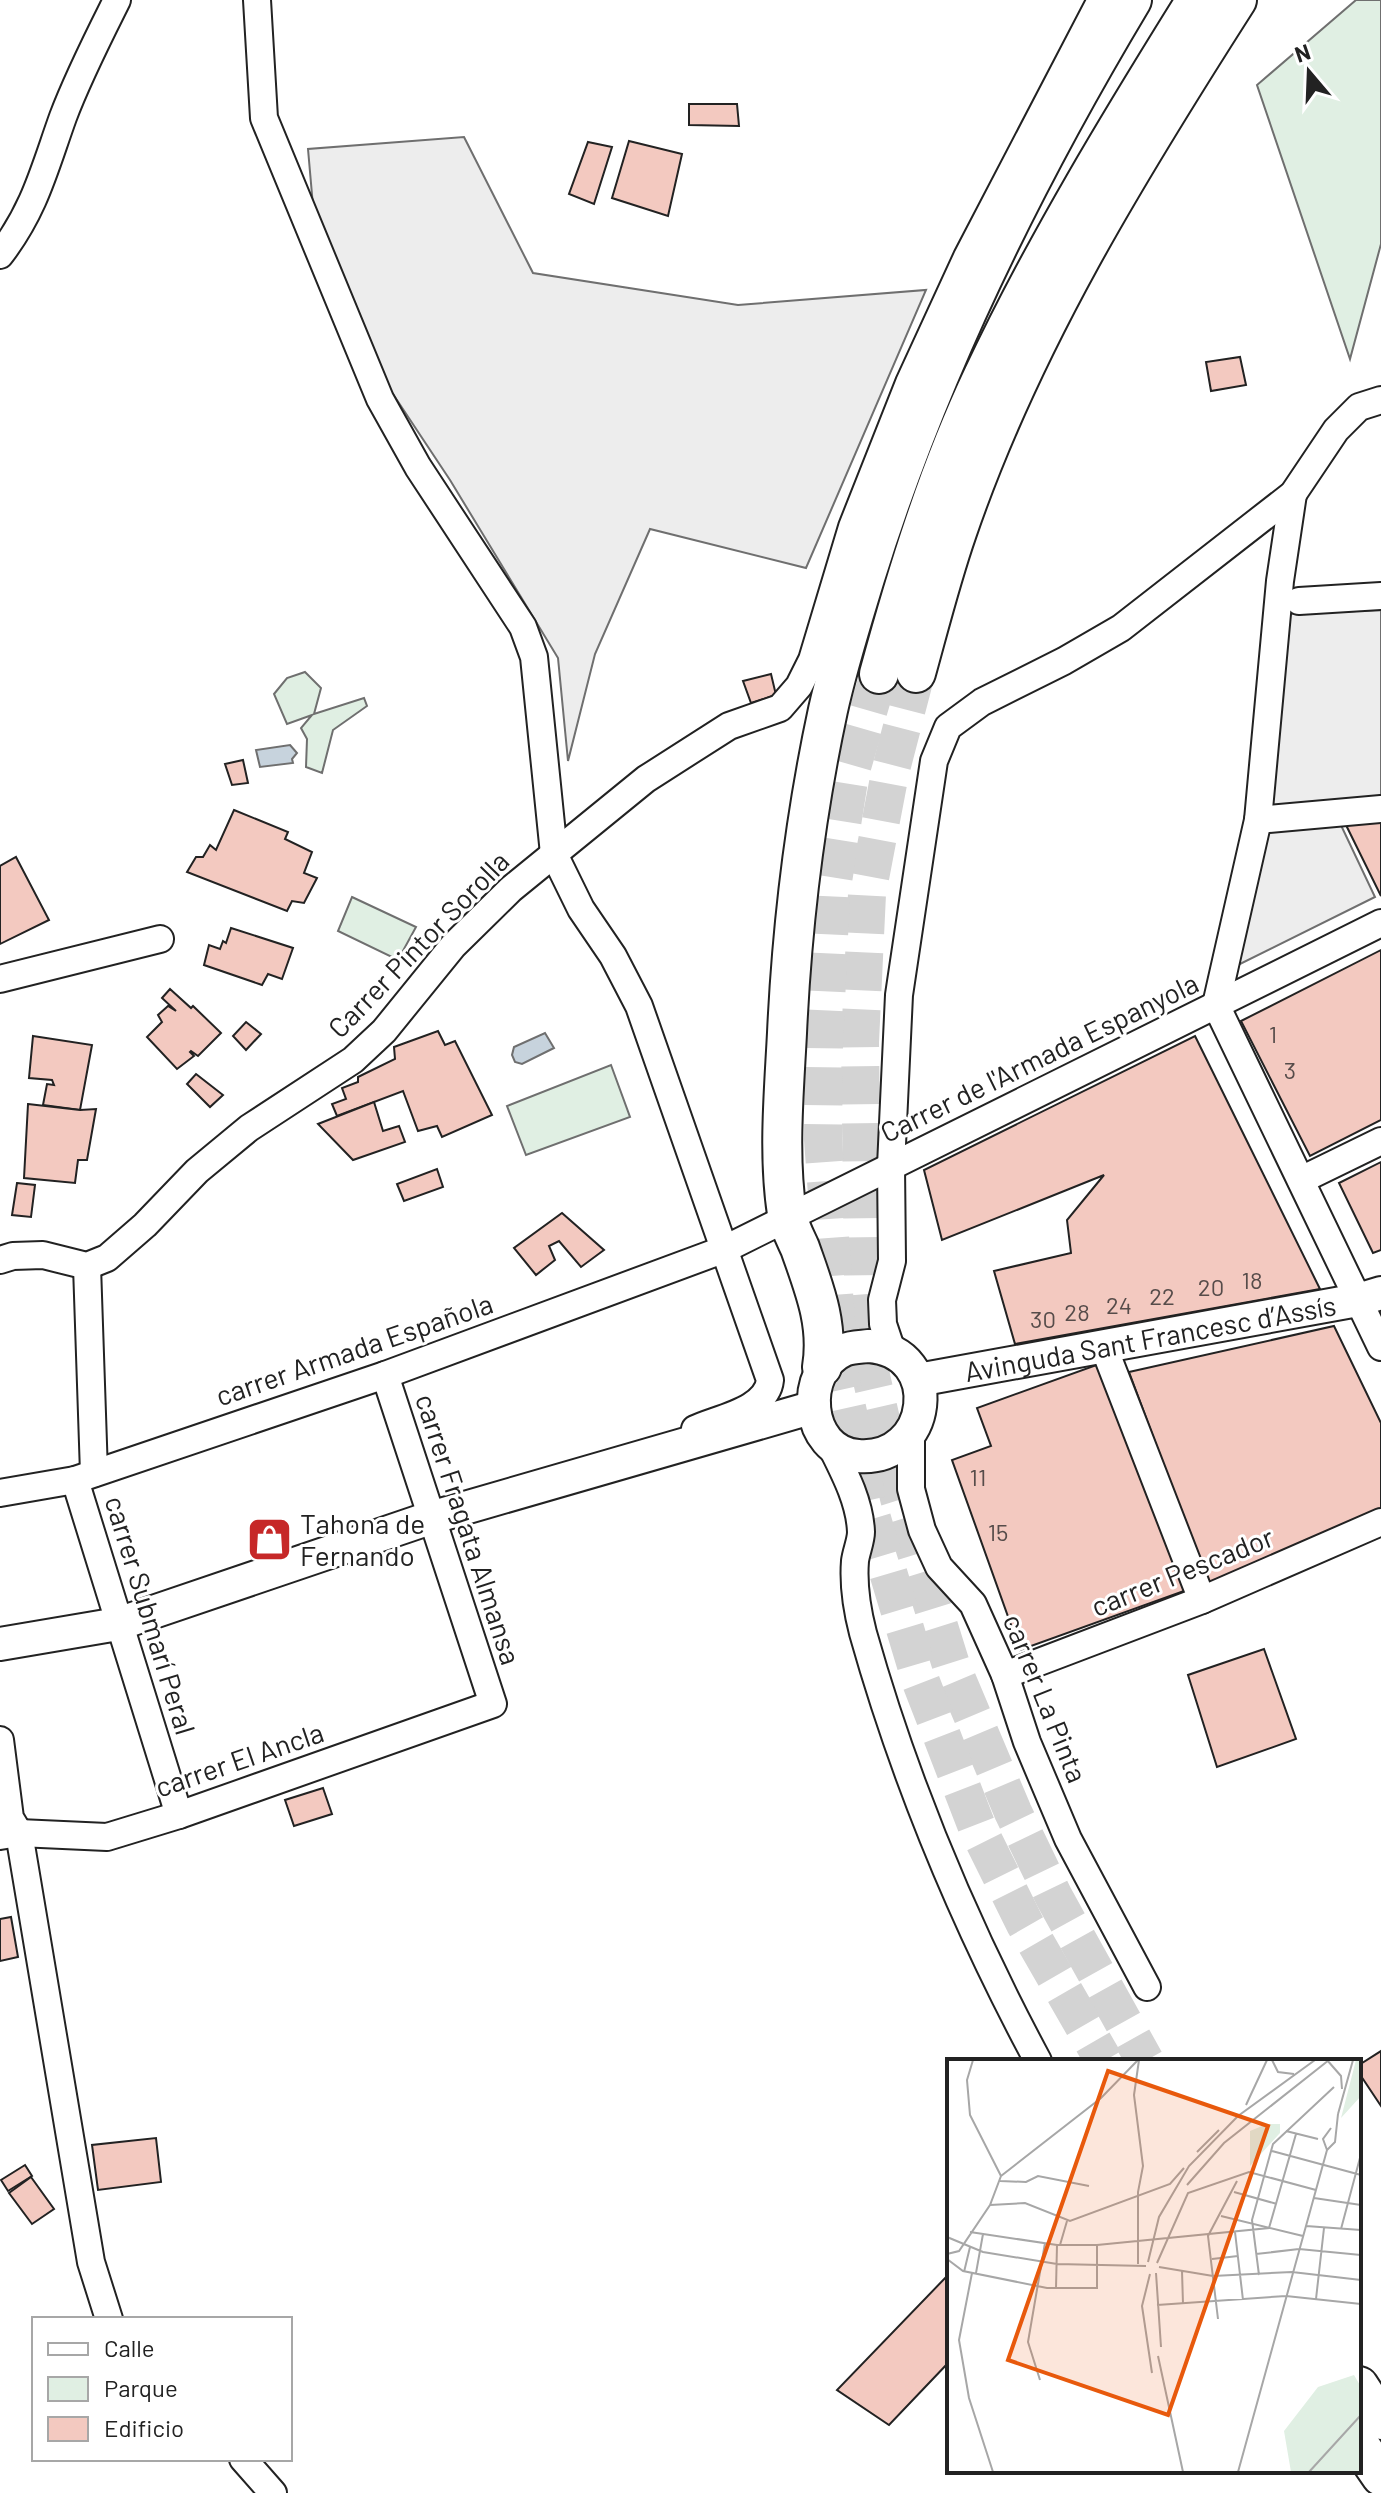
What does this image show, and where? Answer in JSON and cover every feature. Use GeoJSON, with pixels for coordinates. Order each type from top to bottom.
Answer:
{"type":"FeatureCollection","features":[{"type":"Feature","properties":{"kind":"highway"},"geometry":{"type":"LineString","coordinates":[[822,1367],[825,1336],[821,1308],[788,1217],[784,1163],[785,1089],[797,885],[828,710],[845,644],[888,508],[926,408],[980,285],[1053,140],[1132,0]]}},
{"type":"Feature","properties":{"kind":"highway"},"geometry":{"type":"LineString","coordinates":[[1196,0],[1131,103],[1054,237],[983,377],[931,501],[897,673],[1026,366],[1088,244],[1168,108],[1237,0]]}},
{"type":"Feature","properties":{"kind":"highway"},"geometry":{"type":"LineString","coordinates":[[1361,2389],[1381,2420]]}},
{"type":"Feature","properties":{"kind":"highway"},"geometry":{"type":"LineString","coordinates":[[1361,2447],[1381,2476]]}},
{"type":"Feature","properties":{"kind":"main road","name":"Avinguda Sant Francesc d’Assís"},"geometry":{"type":"LineString","coordinates":[[918,1380],[1370,1296]]}},
{"type":"Feature","properties":{"kind":"main road"},"geometry":{"type":"LineString","coordinates":[[869,1346],[892,1351],[907,1361],[918,1380],[921,1409],[911,1431],[900,1445],[869,1456],[845,1454],[831,1446],[818,1426],[814,1407],[816,1380],[822,1367],[845,1350],[869,1346]]}},
{"type":"Feature","properties":{"kind":"main road"},"geometry":{"type":"LineString","coordinates":[[0,1644],[118,1624],[430,1518],[814,1407]]}},
{"type":"Feature","properties":{"kind":"street"},"geometry":{"type":"LineString","coordinates":[[0,255],[23,223],[37,194],[64,116],[117,0]]}},
{"type":"Feature","properties":{"kind":"street"},"geometry":{"type":"LineString","coordinates":[[257,0],[264,118],[374,384],[418,467],[523,627],[530,643],[554,854],[581,909],[613,956],[639,1006],[770,1380],[765,1397],[755,1404],[607,1466]]}},
{"type":"Feature","properties":{"kind":"street","name":"Carrer Pintor Sorolla"},"geometry":{"type":"LineString","coordinates":[[87,1266],[107,1258],[145,1225],[197,1171],[249,1128],[353,1060],[384,1031],[453,946],[511,889],[646,779],[729,726],[780,708],[799,686],[820,634],[852,527],[909,383],[981,229],[1101,0]]}},
{"type":"Feature","properties":{"kind":"street"},"geometry":{"type":"LineString","coordinates":[[892,1351],[883,1324],[882,1300],[892,1261],[891,1166],[899,995],[934,761],[948,727],[982,702],[1121,628],[1293,494],[1336,430],[1359,407],[1381,400]]}},
{"type":"Feature","properties":{"kind":"street"},"geometry":{"type":"LineString","coordinates":[[1293,494],[1280,581],[1258,820],[1216,1005],[1301,1180],[1370,1296],[1381,1347]]}},
{"type":"Feature","properties":{"kind":"street"},"geometry":{"type":"LineString","coordinates":[[1299,601],[1381,596]]}},
{"type":"Feature","properties":{"kind":"street"},"geometry":{"type":"LineString","coordinates":[[1258,820],[1381,809]]}},
{"type":"Feature","properties":{"kind":"street","name":"Carrer de l'Armada Espanyola"},"geometry":{"type":"LineString","coordinates":[[725,1249],[1381,923]]}},
{"type":"Feature","properties":{"kind":"street"},"geometry":{"type":"LineString","coordinates":[[0,979],[160,939]]}},
{"type":"Feature","properties":{"kind":"street"},"geometry":{"type":"LineString","coordinates":[[1301,1180],[1381,1141]]}},
{"type":"Feature","properties":{"kind":"street","name":"carrer Armada Española"},"geometry":{"type":"LineString","coordinates":[[0,1493],[85,1477],[385,1375],[725,1249]]}},
{"type":"Feature","properties":{"kind":"street"},"geometry":{"type":"LineString","coordinates":[[0,1260],[13,1256],[43,1255],[87,1266]]}},
{"type":"Feature","properties":{"kind":"street","name":"carrer Submarí Peral"},"geometry":{"type":"LineString","coordinates":[[87,1266],[85,1477],[118,1624],[179,1815]]}},
{"type":"Feature","properties":{"kind":"street"},"geometry":{"type":"LineString","coordinates":[[1103,1345],[1202,1600]]}},
{"type":"Feature","properties":{"kind":"street","name":"carrer Fragata Almansa"},"geometry":{"type":"LineString","coordinates":[[385,1375],[493,1704]]}},
{"type":"Feature","properties":{"kind":"street","name":"carrer La Pinta"},"geometry":{"type":"LineString","coordinates":[[911,1431],[911,1489],[922,1530],[939,1567],[973,1604],[1005,1675],[1027,1742],[1068,1839],[1147,1987]]}},
{"type":"Feature","properties":{"kind":"street"},"geometry":{"type":"LineString","coordinates":[[831,1446],[856,1505],[861,1533],[855,1560],[855,1597],[890,1725],[965,1913],[1005,2001],[1037,2059]]}},
{"type":"Feature","properties":{"kind":"street"},"geometry":{"type":"LineString","coordinates":[[856,1505],[869,1456]]}},
{"type":"Feature","properties":{"kind":"street","name":"carrer Pescador"},"geometry":{"type":"LineString","coordinates":[[1005,1675],[1202,1600],[1381,1522]]}},
{"type":"Feature","properties":{"kind":"street","name":"carrer El Ancla"},"geometry":{"type":"LineString","coordinates":[[10,1834],[107,1837],[179,1815],[493,1704]]}},
{"type":"Feature","properties":{"kind":"street"},"geometry":{"type":"LineString","coordinates":[[0,1740],[10,1834],[91,2262],[108,2317]]}},
{"type":"Feature","properties":{"kind":"street"},"geometry":{"type":"LineString","coordinates":[[245,2461],[273,2493]]}},
{"type":"Feature","properties":{"kind":"green space"},"geometry":{"type":"Polygon","coordinates":[[[1356,0],[1381,0],[1381,244],[1350,359],[1257,85],[1356,0]]]}},
{"type":"Feature","properties":{"kind":"green space"},"geometry":{"type":"Polygon","coordinates":[[[305,672],[321,688],[314,714],[364,698],[367,706],[333,730],[322,773],[306,767],[307,739],[301,728],[312,715],[287,724],[274,694],[287,678],[305,672]]]}},
{"type":"Feature","properties":{"kind":"green space"},"geometry":{"type":"Polygon","coordinates":[[[352,897],[416,927],[398,960],[338,931],[352,897]]]}},
{"type":"Feature","properties":{"kind":"green space"},"geometry":{"type":"Polygon","coordinates":[[[611,1065],[630,1117],[526,1155],[507,1106],[611,1065]]]}},
{"type":"Feature","properties":{"kind":"shaded area"},"geometry":{"type":"Polygon","coordinates":[[[464,137],[533,273],[738,305],[926,290],[806,568],[650,529],[595,654],[568,761],[558,658],[450,480],[383,379],[313,206],[308,149],[464,137]]]}},
{"type":"Feature","properties":{"kind":"shaded area"},"geometry":{"type":"Polygon","coordinates":[[[1381,610],[1381,816],[1339,821],[1375,897],[1236,966],[1282,614],[1381,610]]]}},
{"type":"Feature","properties":{"kind":"shaded area"},"geometry":{"type":"Polygon","coordinates":[[[290,745],[297,753],[292,759],[293,763],[260,767],[256,750],[290,745]]]}},
{"type":"Feature","properties":{"kind":"shaded area"},"geometry":{"type":"Polygon","coordinates":[[[545,1033],[554,1048],[522,1064],[515,1062],[512,1055],[514,1047],[545,1033]]]}},
{"type":"Feature","properties":{"kind":"building"},"geometry":{"type":"Polygon","coordinates":[[[689,104],[737,104],[739,126],[689,125],[689,104]]]}},
{"type":"Feature","properties":{"kind":"building"},"geometry":{"type":"Polygon","coordinates":[[[629,141],[682,154],[668,216],[612,198],[629,141]]]}},
{"type":"Feature","properties":{"kind":"building"},"geometry":{"type":"Polygon","coordinates":[[[588,142],[612,147],[594,204],[569,194],[588,142]]]}},
{"type":"Feature","properties":{"kind":"building"},"geometry":{"type":"Polygon","coordinates":[[[1240,357],[1246,385],[1211,391],[1206,362],[1240,357]]]}},
{"type":"Feature","properties":{"kind":"building"},"geometry":{"type":"Polygon","coordinates":[[[771,674],[776,695],[751,703],[743,681],[771,674]]]}},
{"type":"Feature","properties":{"kind":"building"},"geometry":{"type":"Polygon","coordinates":[[[243,760],[248,783],[232,785],[225,764],[243,760]]]}},
{"type":"Feature","properties":{"kind":"building"},"geometry":{"type":"Polygon","coordinates":[[[234,810],[288,832],[285,839],[312,852],[304,873],[317,878],[304,903],[292,901],[287,911],[187,872],[196,857],[203,857],[210,845],[216,850],[234,810]]]}},
{"type":"Feature","properties":{"kind":"building"},"geometry":{"type":"Polygon","coordinates":[[[1381,820],[1381,896],[1345,823],[1381,820]]]}},
{"type":"Feature","properties":{"kind":"building"},"geometry":{"type":"Polygon","coordinates":[[[16,857],[49,920],[0,944],[0,866],[16,857]]]}},
{"type":"Feature","properties":{"kind":"building"},"geometry":{"type":"Polygon","coordinates":[[[231,928],[293,948],[282,979],[268,974],[262,985],[204,965],[209,945],[220,949],[223,941],[226,943],[231,928]]]}},
{"type":"Feature","properties":{"kind":"building"},"geometry":{"type":"Polygon","coordinates":[[[1381,950],[1381,1120],[1310,1156],[1241,1021],[1381,950]]]}},
{"type":"Feature","properties":{"kind":"building"},"geometry":{"type":"Polygon","coordinates":[[[170,989],[221,1033],[198,1056],[191,1051],[194,1056],[177,1069],[147,1037],[162,1022],[158,1015],[168,1006],[176,1011],[162,998],[170,989]]]}},
{"type":"Feature","properties":{"kind":"building"},"geometry":{"type":"Polygon","coordinates":[[[246,1022],[261,1034],[246,1050],[233,1036],[246,1022]]]}},
{"type":"Feature","properties":{"kind":"building"},"geometry":{"type":"Polygon","coordinates":[[[438,1031],[445,1045],[455,1041],[492,1115],[442,1137],[437,1126],[418,1131],[403,1091],[337,1116],[332,1104],[346,1099],[342,1088],[358,1082],[358,1077],[395,1059],[394,1047],[438,1031]]]}},
{"type":"Feature","properties":{"kind":"building"},"geometry":{"type":"Polygon","coordinates":[[[33,1036],[92,1045],[80,1110],[43,1105],[47,1084],[54,1085],[52,1080],[29,1078],[33,1036]]]}},
{"type":"Feature","properties":{"kind":"building"},"geometry":{"type":"Polygon","coordinates":[[[1195,1036],[1320,1289],[1015,1344],[994,1271],[1071,1253],[1067,1220],[1104,1175],[942,1240],[924,1170],[1195,1036]]]}},
{"type":"Feature","properties":{"kind":"building"},"geometry":{"type":"Polygon","coordinates":[[[196,1074],[223,1095],[210,1107],[187,1084],[196,1074]]]}},
{"type":"Feature","properties":{"kind":"building"},"geometry":{"type":"Polygon","coordinates":[[[374,1102],[383,1131],[399,1126],[405,1142],[353,1160],[318,1124],[374,1102]]]}},
{"type":"Feature","properties":{"kind":"building"},"geometry":{"type":"Polygon","coordinates":[[[28,1104],[96,1109],[87,1160],[78,1160],[75,1183],[24,1178],[28,1104]]]}},
{"type":"Feature","properties":{"kind":"building"},"geometry":{"type":"Polygon","coordinates":[[[1381,1162],[1381,1250],[1373,1253],[1339,1183],[1381,1162]]]}},
{"type":"Feature","properties":{"kind":"building"},"geometry":{"type":"Polygon","coordinates":[[[437,1169],[443,1187],[404,1201],[397,1184],[437,1169]]]}},
{"type":"Feature","properties":{"kind":"building"},"geometry":{"type":"Polygon","coordinates":[[[17,1183],[35,1185],[31,1217],[12,1215],[17,1183]]]}},
{"type":"Feature","properties":{"kind":"building"},"geometry":{"type":"Polygon","coordinates":[[[562,1213],[604,1250],[581,1267],[559,1241],[549,1246],[555,1260],[536,1275],[514,1248],[562,1213]]]}},
{"type":"Feature","properties":{"kind":"building"},"geometry":{"type":"Polygon","coordinates":[[[1334,1326],[1381,1423],[1381,1509],[1208,1584],[1129,1372],[1334,1326]]]}},
{"type":"Feature","properties":{"kind":"building"},"geometry":{"type":"Polygon","coordinates":[[[1102,1363],[1184,1591],[1020,1650],[952,1460],[991,1446],[977,1408],[1102,1363]]]}},
{"type":"Feature","properties":{"kind":"building"},"geometry":{"type":"Polygon","coordinates":[[[1264,1649],[1296,1739],[1217,1767],[1188,1675],[1264,1649]]]}},
{"type":"Feature","properties":{"kind":"building"},"geometry":{"type":"Polygon","coordinates":[[[323,1788],[332,1814],[294,1826],[285,1800],[323,1788]]]}},
{"type":"Feature","properties":{"kind":"building"},"geometry":{"type":"Polygon","coordinates":[[[11,1917],[18,1957],[0,1961],[0,1919],[11,1917]]]}},
{"type":"Feature","properties":{"kind":"building"},"geometry":{"type":"Polygon","coordinates":[[[1381,2051],[1381,2106],[1361,2076],[1361,2064],[1381,2051]]]}},
{"type":"Feature","properties":{"kind":"building"},"geometry":{"type":"Polygon","coordinates":[[[156,2138],[161,2182],[98,2190],[92,2145],[156,2138]]]}},
{"type":"Feature","properties":{"kind":"building"},"geometry":{"type":"Polygon","coordinates":[[[25,2165],[32,2176],[8,2191],[1,2180],[25,2165]]]}},
{"type":"Feature","properties":{"kind":"building"},"geometry":{"type":"Polygon","coordinates":[[[31,2177],[54,2209],[32,2224],[9,2193],[31,2177]]]}},
{"type":"Feature","properties":{"kind":"building"},"geometry":{"type":"Polygon","coordinates":[[[947,2276],[947,2364],[889,2425],[837,2390],[947,2276]]]}},
{"type":"Feature","properties":{"kind":"tunnel"},"geometry":{"type":"LineString","coordinates":[[916,673],[890,773],[867,894],[860,1042],[863,1279],[871,1376],[899,1498],[951,1665],[1013,1812],[1054,1897],[1144,2059]]}},
{"type":"Feature","properties":{"kind":"tunnel"},"geometry":{"type":"LineString","coordinates":[[879,674],[850,774],[831,894],[823,1139],[840,1376],[870,1512],[921,1682],[977,1827],[1025,1924],[1103,2059]]}},
{"type":"Feature","properties":{"kind":"place","name":"Tahona de Fernando"},"geometry":{"type":"Point","coordinates":[269,1539]}}]}
